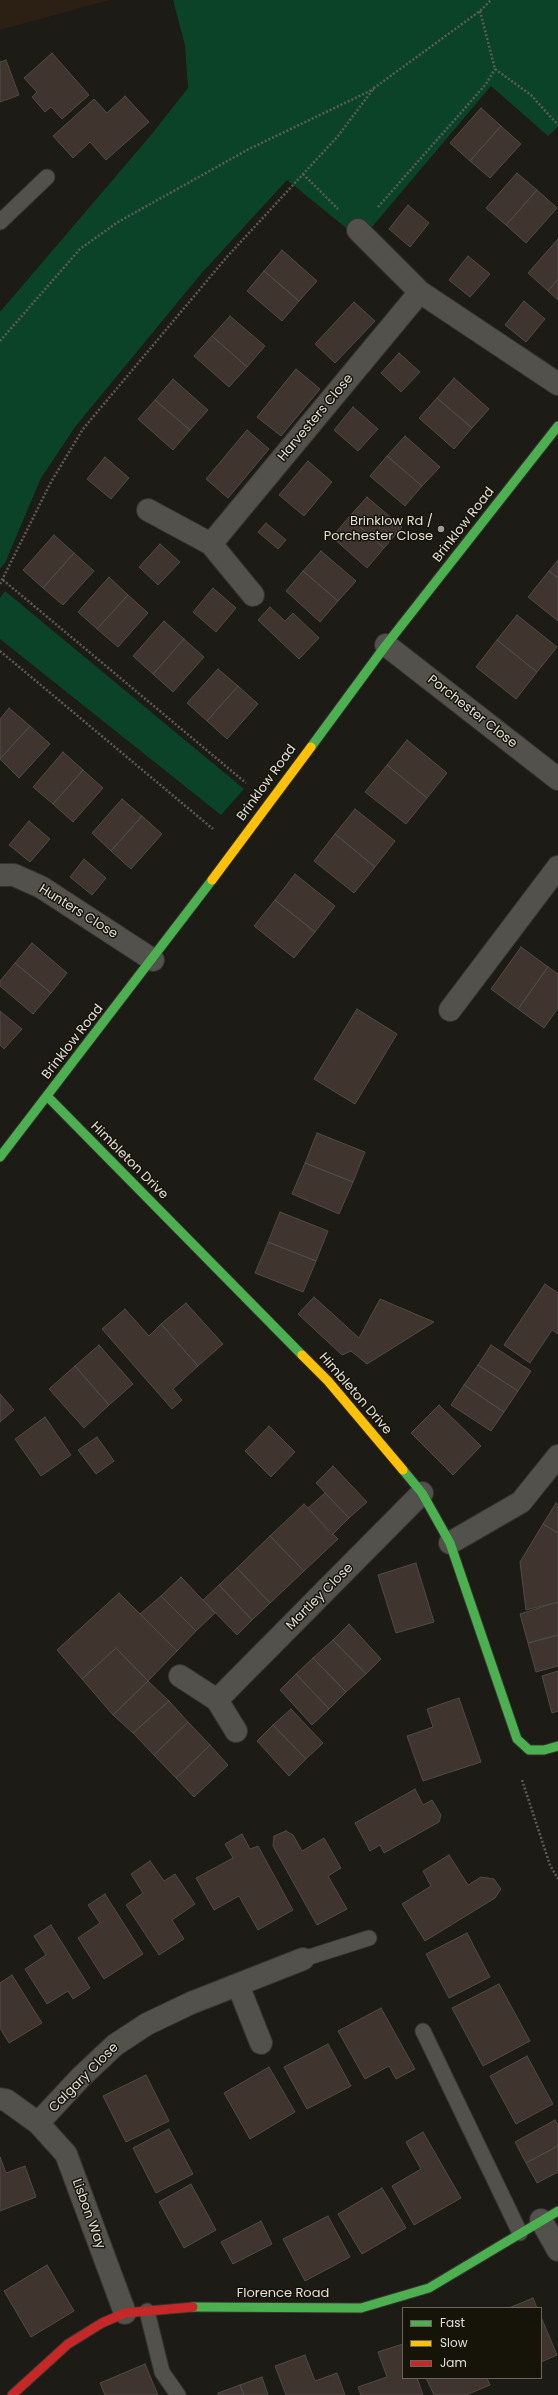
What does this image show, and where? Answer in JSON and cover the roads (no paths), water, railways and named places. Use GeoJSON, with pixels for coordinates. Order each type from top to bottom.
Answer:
{"type":"FeatureCollection","features":[{"type":"Feature","properties":{"kind":"street"},"geometry":{"type":"LineString","coordinates":[[358,230],[420,292],[558,384]]}},
{"type":"Feature","properties":{"kind":"street","name":"Harvesters Close"},"geometry":{"type":"LineString","coordinates":[[212,544],[420,292]]}},
{"type":"Feature","properties":{"kind":"street","name":"Brinklow Road"},"geometry":{"type":"LineString","coordinates":[[0,1157],[153,960],[386,645],[558,426]]}},
{"type":"Feature","properties":{"kind":"street"},"geometry":{"type":"LineString","coordinates":[[148,510],[212,544],[253,595]]}},
{"type":"Feature","properties":{"kind":"street","name":"Porchester Close"},"geometry":{"type":"LineString","coordinates":[[386,645],[558,779]]}},
{"type":"Feature","properties":{"kind":"street"},"geometry":{"type":"LineString","coordinates":[[450,1010],[558,867]]}},
{"type":"Feature","properties":{"kind":"street","name":"Hunters Close"},"geometry":{"type":"LineString","coordinates":[[0,876],[14,875],[41,888],[153,960]]}},
{"type":"Feature","properties":{"kind":"street","name":"Himbleton Drive"},"geometry":{"type":"LineString","coordinates":[[47,1096],[328,1381],[422,1493],[450,1543],[517,1739],[529,1750],[544,1750],[558,1746]]}},
{"type":"Feature","properties":{"kind":"street"},"geometry":{"type":"LineString","coordinates":[[450,1543],[521,1502],[558,1456]]}},
{"type":"Feature","properties":{"kind":"street","name":"Martley Close"},"geometry":{"type":"LineString","coordinates":[[217,1700],[422,1493]]}},
{"type":"Feature","properties":{"kind":"street"},"geometry":{"type":"LineString","coordinates":[[180,1676],[217,1700],[236,1731]]}},
{"type":"Feature","properties":{"kind":"street","name":"Calgary Close"},"geometry":{"type":"LineString","coordinates":[[0,2099],[6,2100],[38,2123],[81,2077],[115,2045],[147,2024],[191,2003],[303,1959]]}},
{"type":"Feature","properties":{"kind":"street"},"geometry":{"type":"LineString","coordinates":[[238,1985],[261,2043]]}},
{"type":"Feature","properties":{"kind":"street","name":"Lisbon Way"},"geometry":{"type":"LineString","coordinates":[[38,2123],[66,2154],[125,2314]]}},
{"type":"Feature","properties":{"kind":"street"},"geometry":{"type":"LineString","coordinates":[[549,2215],[558,2250]]}},
{"type":"Feature","properties":{"kind":"street","name":"Florence Road"},"geometry":{"type":"LineString","coordinates":[[12,2395],[68,2344],[102,2323],[125,2314],[176,2307],[361,2308],[429,2288],[549,2215]]}},
{"type":"Feature","properties":{"kind":"lane"},"geometry":{"type":"LineString","coordinates":[[0,222],[47,177]]}},
{"type":"Feature","properties":{"kind":"lane"},"geometry":{"type":"LineString","coordinates":[[303,1959],[369,1938]]}},
{"type":"Feature","properties":{"kind":"lane"},"geometry":{"type":"LineString","coordinates":[[423,2032],[520,2233]]}},
{"type":"Feature","properties":{"kind":"lane"},"geometry":{"type":"LineString","coordinates":[[147,2311],[162,2372],[178,2395]]}},
{"type":"Feature","properties":{"kind":"place","name":"Brinklow Rd / Porchester Close"},"geometry":{"type":"Point","coordinates":[441,529]}}]}
